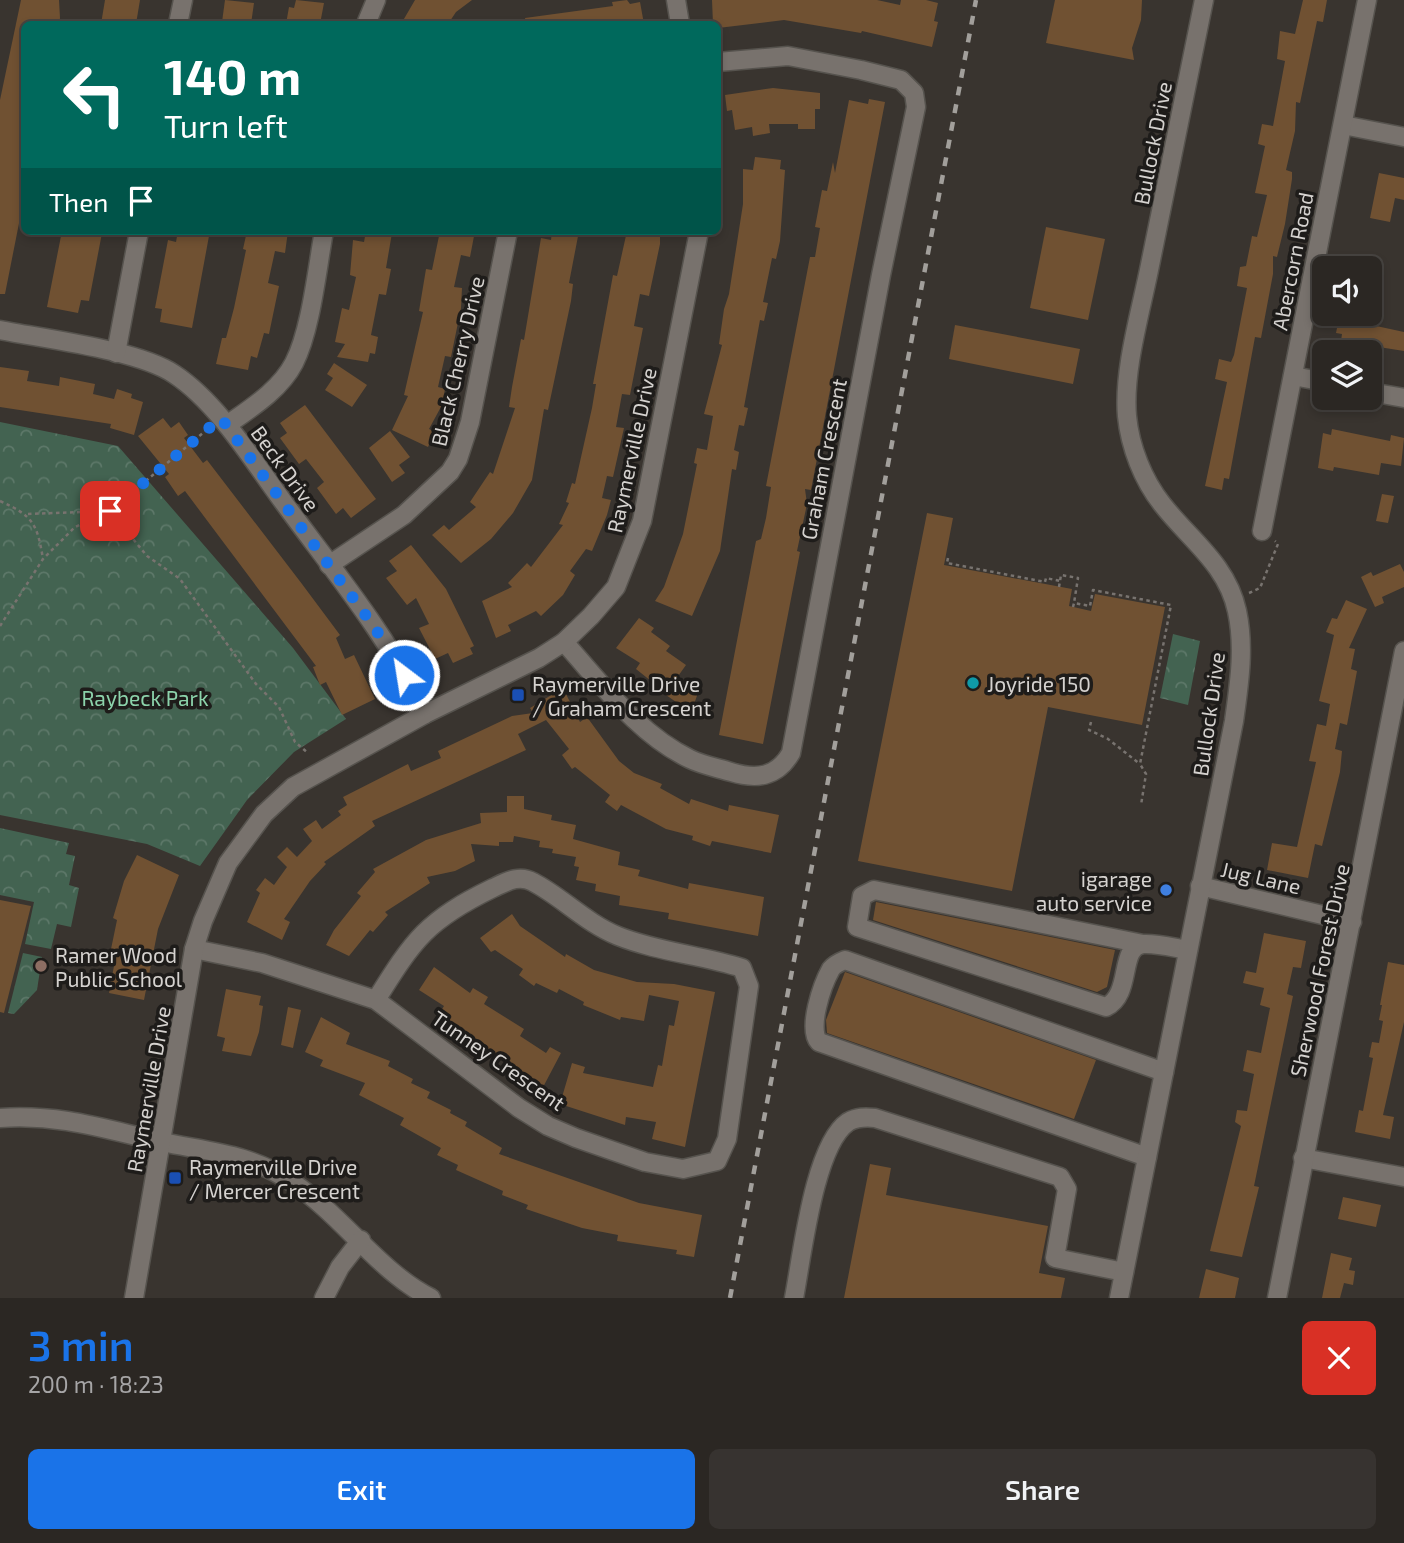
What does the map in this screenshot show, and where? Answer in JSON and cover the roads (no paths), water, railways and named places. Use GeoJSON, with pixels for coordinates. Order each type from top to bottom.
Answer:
{"type":"FeatureCollection","features":[{"type":"Feature","properties":{"kind":"street"},"geometry":{"type":"LineString","coordinates":[[179,21],[183,0]]}},
{"type":"Feature","properties":{"kind":"street"},"geometry":{"type":"LineString","coordinates":[[367,21],[376,0]]}},
{"type":"Feature","properties":{"kind":"street"},"geometry":{"type":"LineString","coordinates":[[676,0],[680,21]]}},
{"type":"Feature","properties":{"kind":"street","name":"Bullock Drive"},"geometry":{"type":"LineString","coordinates":[[1119,1298],[1234,721],[1241,669],[1237,609],[1234,601],[1218,567],[1202,545],[1161,503],[1147,480],[1137,458],[1127,416],[1135,341],[1204,0]]}},
{"type":"Feature","properties":{"kind":"street","name":"Abercorn Road"},"geometry":{"type":"LineString","coordinates":[[1262,531],[1367,0]]}},
{"type":"Feature","properties":{"kind":"street","name":"Graham Crescent"},"geometry":{"type":"LineString","coordinates":[[564,642],[628,713],[659,741],[692,760],[738,774],[768,776],[783,767],[791,753],[878,288],[916,107],[914,93],[901,80],[860,70],[788,56],[721,62]]}},
{"type":"Feature","properties":{"kind":"street"},"geometry":{"type":"LineString","coordinates":[[1343,125],[1404,137]]}},
{"type":"Feature","properties":{"kind":"street"},"geometry":{"type":"LineString","coordinates":[[116,353],[138,235]]}},
{"type":"Feature","properties":{"kind":"street"},"geometry":{"type":"LineString","coordinates":[[224,422],[269,393],[294,363],[303,340],[323,235]]}},
{"type":"Feature","properties":{"kind":"street","name":"Black Cherry Drive"},"geometry":{"type":"LineString","coordinates":[[329,565],[404,516],[450,472],[458,459],[470,422],[507,235]]}},
{"type":"Feature","properties":{"kind":"street","name":"Raymerville Drive"},"geometry":{"type":"LineString","coordinates":[[134,1298],[194,949],[206,911],[228,863],[264,814],[293,787],[425,714],[508,676],[564,642],[592,617],[616,587],[642,522],[698,235]]}},
{"type":"Feature","properties":{"kind":"street","name":"Beck Drive"},"geometry":{"type":"LineString","coordinates":[[0,330],[116,353],[174,374],[224,422],[375,628],[425,714]]}},
{"type":"Feature","properties":{"kind":"street"},"geometry":{"type":"LineString","coordinates":[[1293,376],[1312,380]]}},
{"type":"Feature","properties":{"kind":"street"},"geometry":{"type":"LineString","coordinates":[[1382,393],[1404,398]]}},
{"type":"Feature","properties":{"kind":"street","name":"Sherwood Forest Drive"},"geometry":{"type":"LineString","coordinates":[[1277,1298],[1404,651]]}},
{"type":"Feature","properties":{"kind":"street","name":"Tunney Crescent"},"geometry":{"type":"LineString","coordinates":[[194,949],[262,963],[376,1000],[519,1108],[548,1126],[645,1163],[684,1169],[716,1161],[727,1139],[750,986],[742,968],[618,936],[575,912],[531,881],[513,878],[442,914],[410,946],[376,1000]]}},
{"type":"Feature","properties":{"kind":"street","name":"Jug Lane"},"geometry":{"type":"LineString","coordinates":[[1200,886],[1352,922]]}},
{"type":"Feature","properties":{"kind":"street"},"geometry":{"type":"LineString","coordinates":[[1143,944],[1128,957],[1121,996],[1106,1007],[857,927],[862,896],[867,890],[874,890],[1143,944],[1188,950]]}},
{"type":"Feature","properties":{"kind":"street"},"geometry":{"type":"LineString","coordinates":[[1147,1157],[819,1042],[813,1036],[812,1026],[831,968],[845,960],[1164,1072]]}},
{"type":"Feature","properties":{"kind":"street"},"geometry":{"type":"LineString","coordinates":[[794,1298],[825,1154],[839,1131],[861,1117],[875,1118],[1060,1177],[1067,1188],[1055,1258],[1124,1272]]}},
{"type":"Feature","properties":{"kind":"street"},"geometry":{"type":"LineString","coordinates":[[0,1118],[81,1121],[255,1162],[295,1184],[361,1240],[396,1276],[431,1298]]}},
{"type":"Feature","properties":{"kind":"street"},"geometry":{"type":"LineString","coordinates":[[1303,1157],[1404,1177]]}},
{"type":"Feature","properties":{"kind":"street"},"geometry":{"type":"LineString","coordinates":[[324,1298],[340,1267],[361,1240]]}},
{"type":"Feature","properties":{"kind":"railway"},"geometry":{"type":"LineString","coordinates":[[730,1298],[976,0]]}},
{"type":"Feature","properties":{"kind":"place","name":"Joyride 150"},"geometry":{"type":"Point","coordinates":[973,683]}},
{"type":"Feature","properties":{"kind":"place","name":"Raymerville Drive / Graham Crescent"},"geometry":{"type":"Point","coordinates":[518,695]}},
{"type":"Feature","properties":{"kind":"place","name":"igarage auto service"},"geometry":{"type":"Point","coordinates":[1166,890]}},
{"type":"Feature","properties":{"kind":"place","name":"Ramer Wood Public School"},"geometry":{"type":"Point","coordinates":[41,966]}},
{"type":"Feature","properties":{"kind":"place","name":"Raymerville Drive / Mercer Crescent"},"geometry":{"type":"Point","coordinates":[175,1178]}},
{"type":"Feature","properties":{"kind":"park label","name":"Raybeck Park"},"geometry":{"type":"Point","coordinates":[145,697]}}]}
